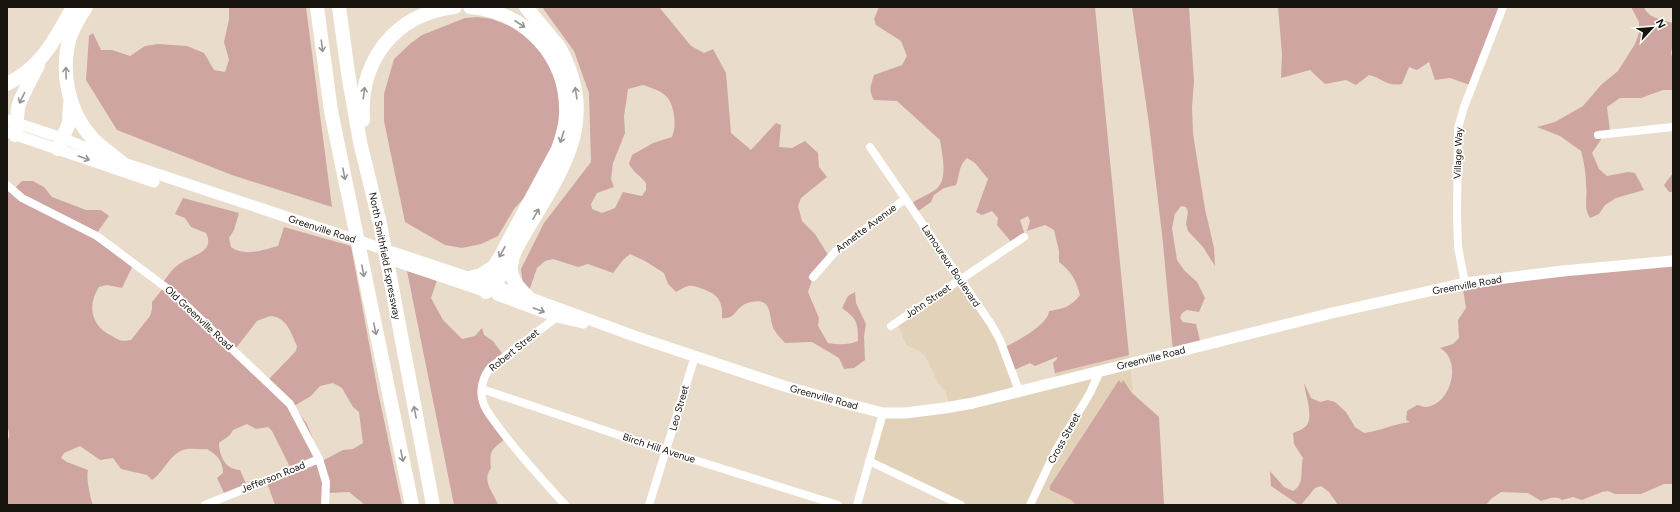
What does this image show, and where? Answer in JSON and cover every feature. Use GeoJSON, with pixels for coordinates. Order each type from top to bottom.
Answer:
{"type":"FeatureCollection","features":[{"type":"Feature","properties":{"kind":"highway"},"geometry":{"type":"LineString","coordinates":[[12,128],[20,103],[38,62],[73,7]]}},
{"type":"Feature","properties":{"kind":"highway"},"geometry":{"type":"LineString","coordinates":[[60,144],[69,123],[70,115],[66,81],[68,47],[74,29],[86,7]]}},
{"type":"Feature","properties":{"kind":"highway"},"geometry":{"type":"LineString","coordinates":[[316,7],[331,111],[412,505]]}},
{"type":"Feature","properties":{"kind":"highway","name":"North Smithfield Expressway"},"geometry":{"type":"LineString","coordinates":[[339,7],[348,73],[365,160],[380,224],[433,505]]}},
{"type":"Feature","properties":{"kind":"highway"},"geometry":{"type":"LineString","coordinates":[[365,160],[362,115],[363,98],[368,74],[373,61],[382,46],[392,35],[409,22],[431,12],[455,7]]}},
{"type":"Feature","properties":{"kind":"highway"},"geometry":{"type":"LineString","coordinates":[[470,7],[490,10],[503,14],[524,26],[540,41],[547,49],[561,76],[566,105],[564,131],[558,150],[493,268],[488,287]]}},
{"type":"Feature","properties":{"kind":"highway"},"geometry":{"type":"LineString","coordinates":[[526,7],[563,54],[572,73],[576,88],[578,111],[573,141],[566,159],[520,242],[512,261],[511,271],[513,277],[518,286],[528,297]]}},
{"type":"Feature","properties":{"kind":"highway"},"geometry":{"type":"LineString","coordinates":[[7,84],[29,71],[38,62]]}},
{"type":"Feature","properties":{"kind":"highway"},"geometry":{"type":"LineString","coordinates":[[69,97],[78,118],[91,137],[121,162]]}},
{"type":"Feature","properties":{"kind":"highway"},"geometry":{"type":"LineString","coordinates":[[488,287],[512,261]]}},
{"type":"Feature","properties":{"kind":"highway"},"geometry":{"type":"LineString","coordinates":[[470,278],[480,275],[493,268]]}},
{"type":"Feature","properties":{"kind":"main road","name":"Greenville Road"},"geometry":{"type":"LineString","coordinates":[[12,128],[488,287],[528,297],[637,337],[784,386],[884,413],[905,413],[945,408],[1339,311],[1465,283],[1563,271],[1673,261]]}},
{"type":"Feature","properties":{"kind":"main road","name":"Greenville Road"},"geometry":{"type":"LineString","coordinates":[[60,144],[121,162],[470,278],[557,317],[637,337]]}},
{"type":"Feature","properties":{"kind":"street","name":"Village Way"},"geometry":{"type":"LineString","coordinates":[[1465,283],[1458,247],[1458,128],[1464,107],[1503,7]]}},
{"type":"Feature","properties":{"kind":"street"},"geometry":{"type":"LineString","coordinates":[[1598,136],[1673,127]]}},
{"type":"Feature","properties":{"kind":"street","name":"Lamoureux Boulevard"},"geometry":{"type":"LineString","coordinates":[[870,147],[1000,340],[1019,391]]}},
{"type":"Feature","properties":{"kind":"street","name":"Old Greenville Road"},"geometry":{"type":"LineString","coordinates":[[7,185],[22,198],[97,236],[172,292],[290,404],[319,459],[326,482],[325,505]]}},
{"type":"Feature","properties":{"kind":"street","name":"Annette Avenue"},"geometry":{"type":"LineString","coordinates":[[813,277],[836,251],[905,199]]}},
{"type":"Feature","properties":{"kind":"street","name":"John Street"},"geometry":{"type":"LineString","coordinates":[[892,326],[1024,237]]}},
{"type":"Feature","properties":{"kind":"street","name":"Robert Street"},"geometry":{"type":"LineString","coordinates":[[482,389],[484,376],[491,367],[557,317]]}},
{"type":"Feature","properties":{"kind":"street","name":"Leo Street"},"geometry":{"type":"LineString","coordinates":[[649,505],[695,356]]}},
{"type":"Feature","properties":{"kind":"street","name":"Cross Street"},"geometry":{"type":"LineString","coordinates":[[1030,505],[1056,450],[1090,393],[1100,371]]}},
{"type":"Feature","properties":{"kind":"street"},"geometry":{"type":"LineString","coordinates":[[482,389],[483,401],[487,410],[518,452],[565,505]]}},
{"type":"Feature","properties":{"kind":"street","name":"Birch Hill Avenue"},"geometry":{"type":"LineString","coordinates":[[482,389],[666,451],[838,505]]}},
{"type":"Feature","properties":{"kind":"street"},"geometry":{"type":"LineString","coordinates":[[857,505],[884,413]]}},
{"type":"Feature","properties":{"kind":"street","name":"Jefferson Road"},"geometry":{"type":"LineString","coordinates":[[205,505],[319,459]]}},
{"type":"Feature","properties":{"kind":"street"},"geometry":{"type":"LineString","coordinates":[[869,461],[961,505]]}},
{"type":"Feature","properties":{"kind":"shaded area"},"geometry":{"type":"Polygon","coordinates":[[[229,7],[306,7],[332,207],[232,175],[117,130],[86,80],[89,36],[93,33],[101,50],[112,50],[130,56],[145,46],[158,44],[187,46],[204,53],[214,70],[225,72],[229,60],[224,42],[229,19],[229,7]]]}},
{"type":"Feature","properties":{"kind":"shaded area"},"geometry":{"type":"Polygon","coordinates":[[[542,7],[659,7],[691,46],[704,53],[713,49],[726,73],[731,133],[751,150],[776,123],[781,125],[779,147],[792,148],[805,141],[818,153],[819,167],[827,177],[801,198],[798,206],[802,221],[815,234],[830,258],[813,277],[808,292],[819,318],[818,326],[828,343],[847,344],[858,341],[858,329],[854,318],[842,308],[848,296],[855,292],[856,303],[866,324],[864,336],[865,360],[854,368],[844,369],[839,358],[812,342],[785,343],[775,331],[767,306],[759,301],[751,302],[742,306],[731,317],[722,318],[720,302],[715,295],[706,290],[691,286],[685,287],[676,292],[668,284],[664,273],[645,261],[630,254],[623,260],[613,273],[588,264],[578,267],[553,259],[545,261],[537,268],[528,294],[524,295],[521,269],[544,223],[591,162],[589,93],[574,51],[542,7]],[[643,85],[628,89],[624,116],[625,133],[613,163],[611,179],[614,187],[597,193],[591,204],[592,209],[602,213],[615,208],[623,192],[642,196],[646,190],[646,183],[629,164],[632,155],[653,143],[672,137],[675,121],[673,108],[668,98],[664,94],[643,85]]]}},
{"type":"Feature","properties":{"kind":"shaded area"},"geometry":{"type":"Polygon","coordinates":[[[879,7],[1095,7],[1129,355],[1055,373],[1053,363],[1057,357],[1035,366],[1030,363],[1014,370],[1005,347],[1024,337],[1038,327],[1048,316],[1049,311],[1070,305],[1080,295],[1077,285],[1070,272],[1059,262],[1059,251],[1054,230],[1045,225],[1027,231],[1030,221],[1028,216],[1020,220],[1025,235],[1013,244],[997,225],[998,218],[992,211],[982,215],[976,212],[988,179],[975,163],[967,158],[962,164],[956,185],[944,188],[934,195],[931,202],[917,212],[910,205],[939,186],[942,180],[944,167],[942,152],[940,140],[897,101],[874,100],[872,97],[871,88],[874,75],[902,65],[907,56],[901,41],[876,25],[874,19],[879,7]]]}},
{"type":"Feature","properties":{"kind":"shaded area"},"geometry":{"type":"Polygon","coordinates":[[[1132,7],[1189,7],[1194,81],[1192,107],[1193,134],[1205,209],[1214,248],[1215,266],[1203,247],[1188,231],[1186,224],[1188,212],[1186,207],[1181,206],[1175,214],[1172,228],[1177,260],[1184,270],[1197,282],[1205,298],[1199,312],[1187,310],[1182,313],[1180,318],[1183,322],[1196,324],[1201,345],[1173,352],[1163,243],[1149,124],[1132,7]]]}},
{"type":"Feature","properties":{"kind":"shaded area"},"geometry":{"type":"Polygon","coordinates":[[[1278,7],[1500,7],[1470,85],[1450,78],[1435,80],[1429,62],[1417,70],[1409,67],[1402,84],[1397,85],[1388,83],[1369,75],[1356,85],[1346,80],[1325,84],[1310,70],[1281,78],[1282,54],[1278,7]]]}},
{"type":"Feature","properties":{"kind":"shaded area"},"geometry":{"type":"Polygon","coordinates":[[[1631,7],[1644,7],[1652,16],[1660,20],[1673,23],[1673,42],[1671,53],[1673,60],[1673,90],[1663,90],[1641,98],[1620,98],[1607,107],[1610,131],[1604,135],[1592,153],[1599,169],[1607,176],[1628,172],[1635,173],[1644,190],[1616,198],[1605,205],[1599,214],[1590,218],[1587,210],[1586,176],[1581,151],[1560,136],[1537,127],[1555,122],[1583,106],[1601,85],[1618,71],[1635,44],[1639,33],[1639,22],[1631,7]]]}},
{"type":"Feature","properties":{"kind":"shaded area"},"geometry":{"type":"Polygon","coordinates":[[[478,17],[492,19],[518,29],[545,48],[560,77],[562,124],[539,181],[514,209],[498,236],[481,244],[462,248],[445,245],[405,222],[384,121],[384,94],[394,59],[411,43],[422,35],[465,18],[478,17]]]}},
{"type":"Feature","properties":{"kind":"shaded area"},"geometry":{"type":"Polygon","coordinates":[[[1673,173],[1673,192],[1669,192],[1664,185],[1673,173]]]}},
{"type":"Feature","properties":{"kind":"shaded area"},"geometry":{"type":"Polygon","coordinates":[[[22,181],[33,181],[44,187],[52,197],[86,210],[101,210],[109,216],[96,234],[134,263],[122,288],[107,285],[99,287],[95,294],[92,307],[95,320],[99,326],[104,331],[122,341],[131,340],[150,316],[152,302],[165,286],[163,282],[172,271],[183,262],[200,253],[208,245],[206,233],[191,227],[185,218],[175,214],[183,198],[239,213],[234,230],[229,238],[231,247],[242,252],[254,252],[278,246],[284,227],[351,246],[378,392],[402,505],[365,505],[349,492],[328,493],[326,505],[275,505],[266,480],[290,467],[272,431],[268,427],[256,429],[247,424],[233,430],[230,435],[219,443],[219,448],[220,453],[227,465],[231,468],[240,470],[247,486],[224,493],[217,478],[223,473],[221,462],[207,449],[189,449],[178,452],[152,480],[147,475],[121,469],[113,458],[100,460],[80,446],[64,453],[61,458],[67,462],[88,470],[89,488],[93,505],[7,505],[7,441],[9,432],[7,426],[7,185],[14,189],[22,181]],[[270,316],[257,321],[236,348],[269,379],[296,351],[297,346],[288,326],[281,319],[270,316]],[[333,383],[320,386],[311,396],[294,406],[307,424],[322,461],[343,450],[353,449],[363,443],[359,412],[353,407],[342,388],[333,383]]]}},
{"type":"Feature","properties":{"kind":"shaded area"},"geometry":{"type":"Polygon","coordinates":[[[1673,261],[1673,484],[1664,484],[1641,494],[1615,494],[1608,491],[1602,492],[1582,500],[1573,497],[1562,500],[1552,498],[1541,501],[1528,493],[1501,492],[1491,499],[1486,505],[1338,505],[1329,492],[1321,486],[1315,488],[1301,505],[1299,505],[1271,486],[1270,471],[1284,487],[1293,491],[1297,488],[1301,481],[1303,458],[1294,444],[1293,433],[1301,430],[1308,423],[1309,406],[1304,383],[1311,398],[1320,402],[1328,400],[1335,402],[1346,412],[1355,427],[1364,433],[1410,422],[1406,420],[1407,411],[1417,405],[1426,407],[1435,404],[1442,398],[1448,390],[1452,371],[1451,362],[1447,354],[1440,348],[1453,344],[1459,338],[1458,320],[1466,308],[1463,289],[1673,261]]]}},
{"type":"Feature","properties":{"kind":"shaded area"},"geometry":{"type":"Polygon","coordinates":[[[407,271],[437,280],[431,298],[443,320],[462,339],[475,336],[482,328],[484,335],[493,341],[504,356],[486,374],[483,396],[506,438],[492,450],[491,468],[487,478],[489,487],[498,505],[454,505],[407,271]]]}},
{"type":"Feature","properties":{"kind":"shaded area"},"geometry":{"type":"Polygon","coordinates":[[[960,279],[993,325],[1020,389],[1056,381],[1055,373],[1129,355],[1133,393],[1123,380],[1121,384],[1119,380],[1050,490],[1071,500],[1076,505],[963,505],[871,458],[883,418],[949,406],[946,392],[938,383],[926,357],[919,351],[906,345],[897,322],[960,279]]]}},
{"type":"Feature","properties":{"kind":"shaded area"},"geometry":{"type":"Polygon","coordinates":[[[1119,380],[1121,383],[1123,380],[1132,393],[1159,417],[1164,505],[1076,505],[1071,500],[1050,490],[1050,486],[1119,380]]]}}]}
